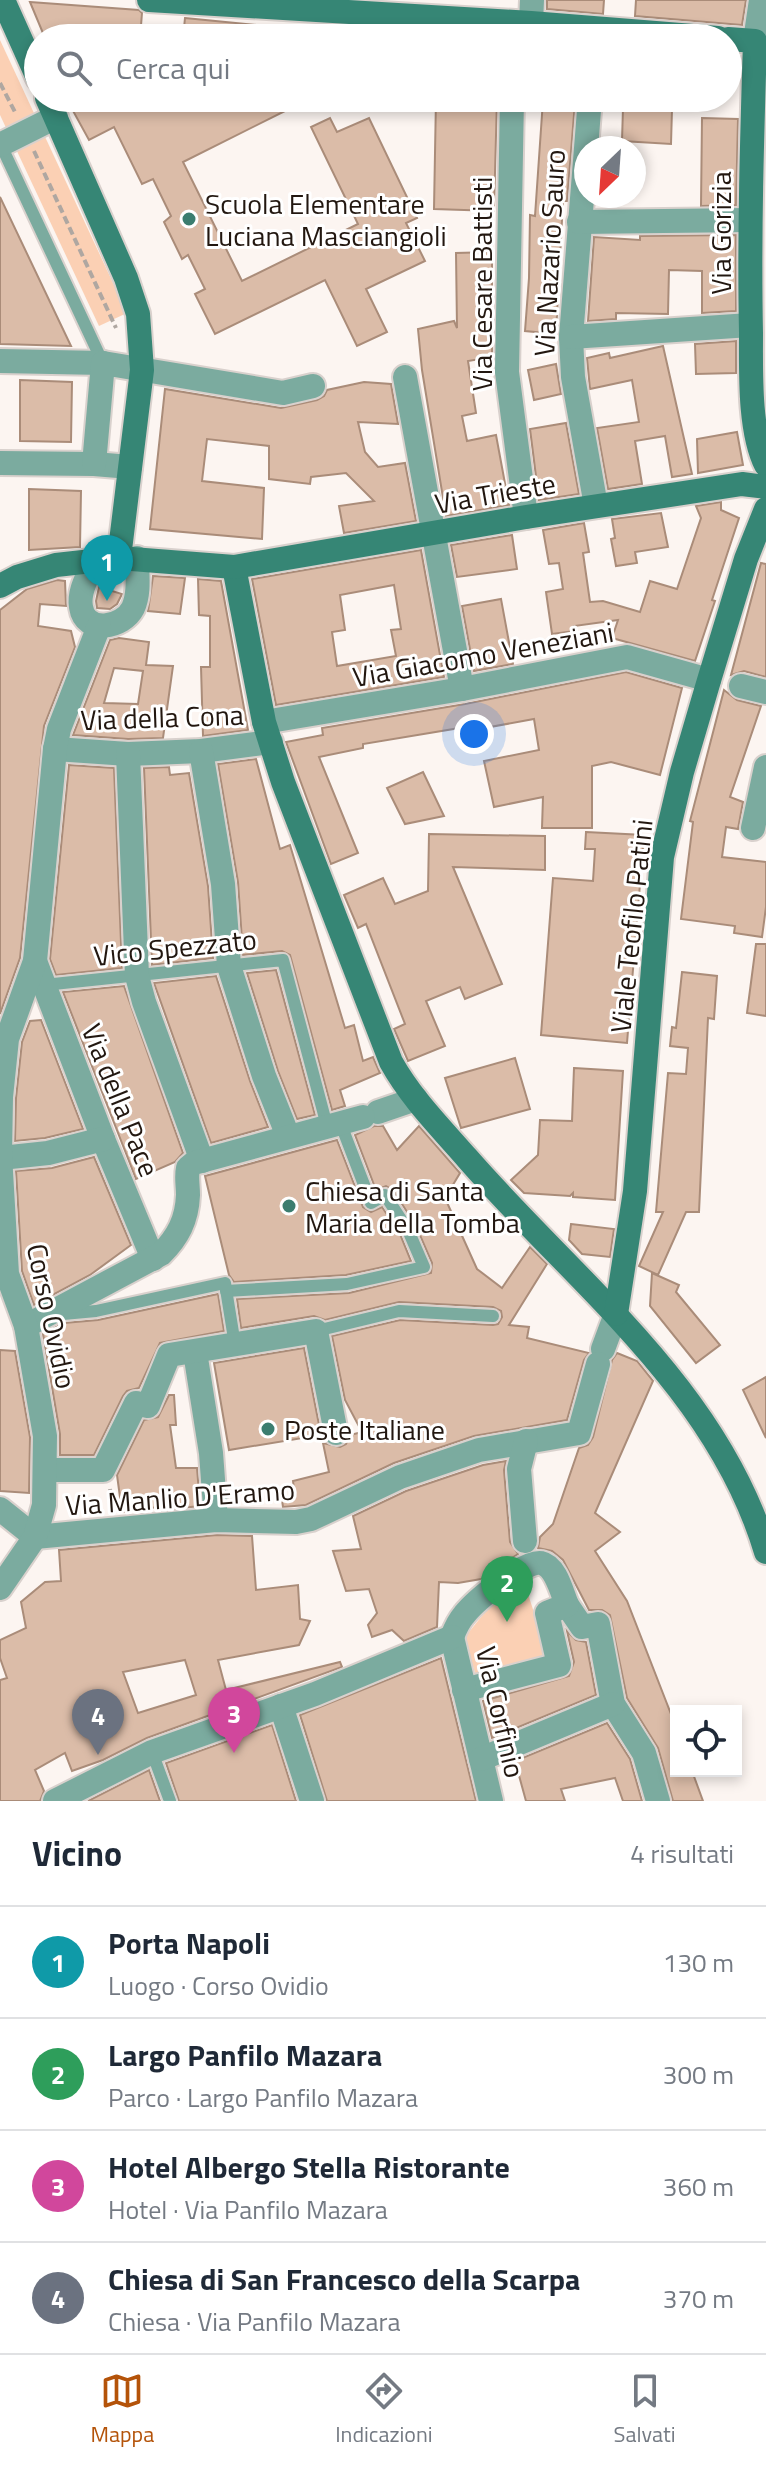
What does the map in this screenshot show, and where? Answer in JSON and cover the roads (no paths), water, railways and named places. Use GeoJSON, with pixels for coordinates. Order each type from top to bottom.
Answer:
{"type":"FeatureCollection","features":[{"type":"Feature","properties":{"kind":"main road"},"geometry":{"type":"LineString","coordinates":[[3,0],[24,47]]}},
{"type":"Feature","properties":{"kind":"main road"},"geometry":{"type":"LineString","coordinates":[[149,0],[523,21]]}},
{"type":"Feature","properties":{"kind":"main road"},"geometry":{"type":"LineString","coordinates":[[742,40],[755,41]]}},
{"type":"Feature","properties":{"kind":"main road","name":"Via Gorizia"},"geometry":{"type":"LineString","coordinates":[[755,41],[749,220],[750,325],[753,411],[766,465]]}},
{"type":"Feature","properties":{"kind":"main road"},"geometry":{"type":"LineString","coordinates":[[53,112],[126,278],[138,314],[142,370],[117,559]]}},
{"type":"Feature","properties":{"kind":"main road","name":"Via Trieste"},"geometry":{"type":"LineString","coordinates":[[0,586],[35,571],[117,559],[234,567],[742,484],[766,487]]}},
{"type":"Feature","properties":{"kind":"main road","name":"Viale Teofilo Patini"},"geometry":{"type":"LineString","coordinates":[[616,1314],[635,1191],[662,857],[682,772],[709,680],[746,559],[766,509]]}},
{"type":"Feature","properties":{"kind":"main road"},"geometry":{"type":"LineString","coordinates":[[234,567],[268,732],[391,1062],[416,1099],[502,1198],[616,1314],[689,1400],[745,1493],[766,1552]]}},
{"type":"Feature","properties":{"kind":"street","name":"Via Gorizia"},"geometry":{"type":"LineString","coordinates":[[755,41],[761,0]]}},
{"type":"Feature","properties":{"kind":"street"},"geometry":{"type":"LineString","coordinates":[[0,144],[25,132],[46,112]]}},
{"type":"Feature","properties":{"kind":"street","name":"Via Cesare Battisti"},"geometry":{"type":"LineString","coordinates":[[512,112],[507,372],[526,517]]}},
{"type":"Feature","properties":{"kind":"street","name":"Via Nazario Sauro"},"geometry":{"type":"LineString","coordinates":[[589,112],[571,337],[573,377],[596,506]]}},
{"type":"Feature","properties":{"kind":"street"},"geometry":{"type":"LineString","coordinates":[[579,222],[749,220]]}},
{"type":"Feature","properties":{"kind":"street"},"geometry":{"type":"LineString","coordinates":[[571,337],[750,325]]}},
{"type":"Feature","properties":{"kind":"street"},"geometry":{"type":"LineString","coordinates":[[0,361],[103,363],[283,393],[313,386]]}},
{"type":"Feature","properties":{"kind":"street"},"geometry":{"type":"LineString","coordinates":[[94,464],[103,363]]}},
{"type":"Feature","properties":{"kind":"street"},"geometry":{"type":"LineString","coordinates":[[405,377],[462,689]]}},
{"type":"Feature","properties":{"kind":"street"},"geometry":{"type":"LineString","coordinates":[[0,463],[130,467]]}},
{"type":"Feature","properties":{"kind":"street"},"geometry":{"type":"LineString","coordinates":[[117,559],[138,588],[133,607],[126,618],[114,625],[99,626],[84,617],[81,596],[117,559]]}},
{"type":"Feature","properties":{"kind":"street","name":"Corso Ovidio"},"geometry":{"type":"LineString","coordinates":[[0,1588],[35,1537],[44,1505],[46,1470],[45,1436],[23,1320],[7,1274],[1,1097],[7,1039],[35,961],[59,729],[99,626]]}},
{"type":"Feature","properties":{"kind":"street","name":"Via Giacomo Veneziani"},"geometry":{"type":"LineString","coordinates":[[268,732],[462,689],[627,657],[709,680]]}},
{"type":"Feature","properties":{"kind":"street"},"geometry":{"type":"LineString","coordinates":[[741,686],[766,692]]}},
{"type":"Feature","properties":{"kind":"street","name":"Via della Cona"},"geometry":{"type":"LineString","coordinates":[[55,749],[128,754],[201,751],[268,732]]}},
{"type":"Feature","properties":{"kind":"street"},"geometry":{"type":"LineString","coordinates":[[201,751],[223,884],[229,966],[264,1076],[288,1136]]}},
{"type":"Feature","properties":{"kind":"street"},"geometry":{"type":"LineString","coordinates":[[128,754],[137,976],[198,1162]]}},
{"type":"Feature","properties":{"kind":"street"},"geometry":{"type":"LineString","coordinates":[[753,828],[766,767]]}},
{"type":"Feature","properties":{"kind":"street","name":"Via della Pace"},"geometry":{"type":"LineString","coordinates":[[35,961],[153,1259]]}},
{"type":"Feature","properties":{"kind":"street"},"geometry":{"type":"LineString","coordinates":[[23,1320],[153,1259],[176,1238],[182,1226],[188,1194],[188,1168],[198,1162],[416,1099]]}},
{"type":"Feature","properties":{"kind":"street"},"geometry":{"type":"LineString","coordinates":[[1,1158],[48,1153],[103,1139]]}},
{"type":"Feature","properties":{"kind":"street","name":"Via Manlio D'Eramo"},"geometry":{"type":"LineString","coordinates":[[35,1537],[216,1520],[284,1523],[311,1519],[400,1477],[479,1450],[579,1433],[600,1357],[616,1314]]}},
{"type":"Feature","properties":{"kind":"street"},"geometry":{"type":"LineString","coordinates":[[46,1470],[103,1470],[136,1403],[148,1406],[169,1355],[316,1331],[336,1433]]}},
{"type":"Feature","properties":{"kind":"street"},"geometry":{"type":"LineString","coordinates":[[195,1352],[211,1453],[216,1520]]}},
{"type":"Feature","properties":{"kind":"street"},"geometry":{"type":"LineString","coordinates":[[526,1441],[519,1469],[526,1553]]}},
{"type":"Feature","properties":{"kind":"street"},"geometry":{"type":"LineString","coordinates":[[0,1509],[35,1537]]}},
{"type":"Feature","properties":{"kind":"street"},"geometry":{"type":"LineString","coordinates":[[526,1553],[551,1568],[567,1605],[582,1627],[598,1624],[613,1704],[644,1753],[658,1801]]}},
{"type":"Feature","properties":{"kind":"street"},"geometry":{"type":"LineString","coordinates":[[55,1801],[152,1752],[281,1706],[452,1637],[461,1618],[526,1553]]}},
{"type":"Feature","properties":{"kind":"street"},"geometry":{"type":"LineString","coordinates":[[464,1690],[559,1665],[547,1613],[567,1605]]}},
{"type":"Feature","properties":{"kind":"street","name":"Via Corfinio"},"geometry":{"type":"LineString","coordinates":[[452,1637],[491,1801]]}},
{"type":"Feature","properties":{"kind":"street"},"geometry":{"type":"LineString","coordinates":[[481,1759],[613,1704]]}},
{"type":"Feature","properties":{"kind":"street"},"geometry":{"type":"LineString","coordinates":[[281,1706],[312,1801]]}},
{"type":"Feature","properties":{"kind":"lane"},"geometry":{"type":"LineString","coordinates":[[0,144],[103,363]]}},
{"type":"Feature","properties":{"kind":"lane","name":"Vico Spezzato"},"geometry":{"type":"LineString","coordinates":[[44,985],[283,960],[352,1119]]}},
{"type":"Feature","properties":{"kind":"lane"},"geometry":{"type":"LineString","coordinates":[[226,1291],[347,1284],[424,1267],[408,1230],[385,1195],[371,1203],[352,1119]]}},
{"type":"Feature","properties":{"kind":"lane"},"geometry":{"type":"LineString","coordinates":[[23,1320],[96,1311],[225,1283],[235,1345]]}},
{"type":"Feature","properties":{"kind":"lane"},"geometry":{"type":"LineString","coordinates":[[316,1331],[399,1311],[493,1316]]}},
{"type":"Feature","properties":{"kind":"lane"},"geometry":{"type":"LineString","coordinates":[[152,1752],[170,1801]]}},
{"type":"Feature","properties":{"kind":"place","name":"Scuola Elementare Luciana Masciangioli"},"geometry":{"type":"Point","coordinates":[189,219]}},
{"type":"Feature","properties":{"kind":"place","name":"Porta Napoli"},"geometry":{"type":"Point","coordinates":[107,601]}},
{"type":"Feature","properties":{"kind":"place","name":"Chiesa di Santa Maria della Tomba"},"geometry":{"type":"Point","coordinates":[289,1206]}},
{"type":"Feature","properties":{"kind":"place","name":"Poste Italiane"},"geometry":{"type":"Point","coordinates":[268,1429]}},
{"type":"Feature","properties":{"kind":"place","name":"Largo Panfilo Mazara"},"geometry":{"type":"Point","coordinates":[507,1622]}},
{"type":"Feature","properties":{"kind":"place","name":"Hotel Albergo Stella Ristorante"},"geometry":{"type":"Point","coordinates":[234,1753]}},
{"type":"Feature","properties":{"kind":"place","name":"Chiesa di San Francesco della Scarpa"},"geometry":{"type":"Point","coordinates":[98,1755]}}]}
